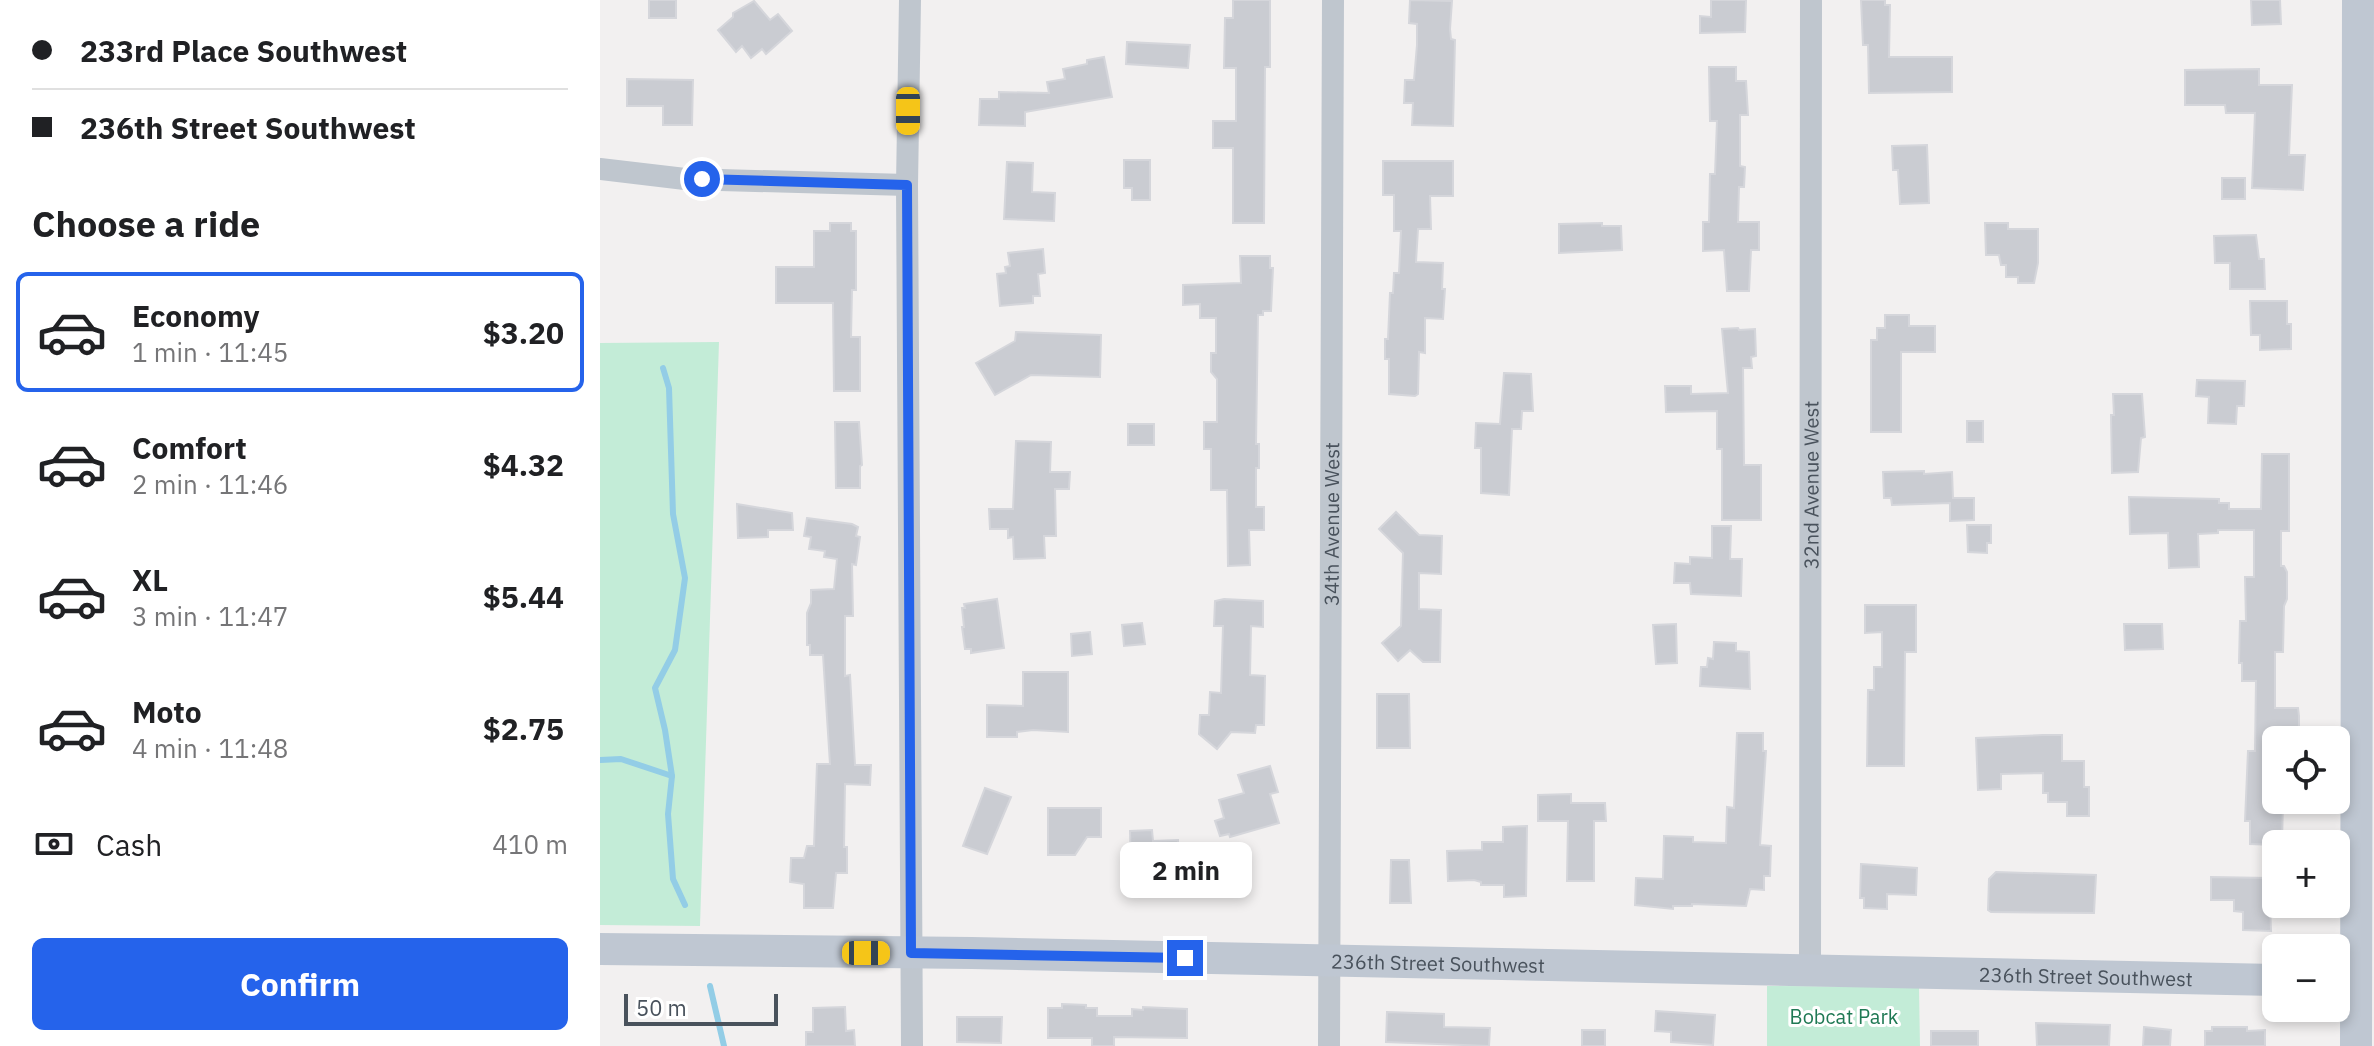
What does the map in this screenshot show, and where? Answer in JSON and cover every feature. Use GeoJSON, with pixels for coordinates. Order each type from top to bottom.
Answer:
{"type":"FeatureCollection","features":[{"type":"Feature","properties":{"kind":"street"},"geometry":{"type":"LineString","coordinates":[[910,0],[907,185],[912,1046]]}},
{"type":"Feature","properties":{"kind":"street","name":"34th Avenue West"},"geometry":{"type":"LineString","coordinates":[[1329,1046],[1333,0]]}},
{"type":"Feature","properties":{"kind":"street","name":"32nd Avenue West"},"geometry":{"type":"LineString","coordinates":[[1810,971],[1811,0]]}},
{"type":"Feature","properties":{"kind":"street"},"geometry":{"type":"LineString","coordinates":[[2356,1046],[2358,0]]}},
{"type":"Feature","properties":{"kind":"street"},"geometry":{"type":"LineString","coordinates":[[600,169],[685,179],[907,185]]}},
{"type":"Feature","properties":{"kind":"street","name":"236th Street Southwest"},"geometry":{"type":"LineString","coordinates":[[600,949],[1327,960],[2262,980]]}},
{"type":"Feature","properties":{"kind":"green space"},"geometry":{"type":"Polygon","coordinates":[[[719,342],[700,926],[600,925],[600,343],[719,342]]]}},
{"type":"Feature","properties":{"kind":"green space","name":"Bobcat Park"},"geometry":{"type":"Polygon","coordinates":[[[1767,986],[1919,987],[1920,1046],[1767,1046],[1767,986]]]}},
{"type":"Feature","properties":{"kind":"building"},"geometry":{"type":"Polygon","coordinates":[[[649,0],[676,0],[676,18],[649,18],[649,0]]]}},
{"type":"Feature","properties":{"kind":"building"},"geometry":{"type":"Polygon","coordinates":[[[1233,0],[1270,0],[1270,67],[1265,67],[1264,223],[1233,223],[1233,148],[1213,148],[1213,121],[1236,121],[1236,68],[1224,68],[1225,18],[1233,18],[1233,0]]]}},
{"type":"Feature","properties":{"kind":"building"},"geometry":{"type":"Polygon","coordinates":[[[1410,0],[1452,1],[1450,29],[1451,39],[1455,40],[1453,126],[1412,125],[1413,103],[1404,103],[1405,80],[1414,80],[1417,45],[1417,24],[1409,23],[1410,0]]]}},
{"type":"Feature","properties":{"kind":"building"},"geometry":{"type":"Polygon","coordinates":[[[1711,0],[1746,0],[1745,32],[1700,33],[1700,16],[1711,17],[1711,0]]]}},
{"type":"Feature","properties":{"kind":"building"},"geometry":{"type":"Polygon","coordinates":[[[1861,0],[1885,0],[1885,5],[1890,5],[1889,57],[1952,57],[1952,92],[1869,93],[1868,45],[1863,45],[1861,0]]]}},
{"type":"Feature","properties":{"kind":"building"},"geometry":{"type":"Polygon","coordinates":[[[2251,0],[2280,0],[2281,24],[2252,25],[2251,0]]]}},
{"type":"Feature","properties":{"kind":"building"},"geometry":{"type":"Polygon","coordinates":[[[754,1],[770,20],[778,14],[792,31],[766,54],[762,49],[751,58],[742,46],[736,52],[718,30],[733,17],[733,13],[754,1]]]}},
{"type":"Feature","properties":{"kind":"building"},"geometry":{"type":"Polygon","coordinates":[[[1127,42],[1190,45],[1188,68],[1126,64],[1127,42]]]}},
{"type":"Feature","properties":{"kind":"building"},"geometry":{"type":"Polygon","coordinates":[[[1104,57],[1112,97],[1025,112],[1025,126],[979,125],[980,99],[999,99],[999,92],[1049,93],[1047,82],[1065,79],[1063,69],[1104,57]]]}},
{"type":"Feature","properties":{"kind":"building"},"geometry":{"type":"Polygon","coordinates":[[[1709,67],[1736,67],[1736,81],[1746,81],[1748,115],[1740,115],[1740,166],[1745,167],[1744,187],[1739,187],[1738,222],[1759,222],[1759,250],[1751,250],[1749,291],[1727,291],[1724,250],[1703,251],[1703,222],[1709,222],[1710,174],[1715,174],[1717,121],[1710,121],[1709,67]]]}},
{"type":"Feature","properties":{"kind":"building"},"geometry":{"type":"Polygon","coordinates":[[[2259,69],[2259,85],[2292,85],[2289,155],[2305,155],[2303,190],[2252,188],[2255,113],[2226,113],[2225,105],[2185,105],[2185,70],[2259,69]]]}},
{"type":"Feature","properties":{"kind":"building"},"geometry":{"type":"Polygon","coordinates":[[[627,79],[693,80],[692,125],[663,125],[663,106],[627,106],[627,79]]]}},
{"type":"Feature","properties":{"kind":"building"},"geometry":{"type":"Polygon","coordinates":[[[1927,145],[1929,203],[1900,204],[1898,170],[1893,170],[1892,146],[1927,145]]]}},
{"type":"Feature","properties":{"kind":"building"},"geometry":{"type":"Polygon","coordinates":[[[1124,160],[1150,160],[1150,200],[1132,200],[1132,188],[1124,188],[1124,160]]]}},
{"type":"Feature","properties":{"kind":"building"},"geometry":{"type":"Polygon","coordinates":[[[1383,161],[1453,161],[1453,196],[1430,196],[1431,229],[1418,229],[1416,262],[1443,263],[1442,289],[1445,289],[1443,319],[1425,318],[1425,353],[1419,352],[1418,394],[1415,396],[1389,394],[1389,359],[1385,359],[1385,339],[1388,339],[1394,273],[1399,273],[1401,231],[1394,231],[1394,195],[1383,195],[1383,161]]]}},
{"type":"Feature","properties":{"kind":"building"},"geometry":{"type":"Polygon","coordinates":[[[1007,162],[1033,163],[1032,192],[1055,193],[1054,221],[1004,219],[1007,162]]]}},
{"type":"Feature","properties":{"kind":"building"},"geometry":{"type":"Polygon","coordinates":[[[2222,178],[2245,178],[2245,199],[2222,199],[2222,178]]]}},
{"type":"Feature","properties":{"kind":"building"},"geometry":{"type":"Polygon","coordinates":[[[830,223],[851,223],[851,231],[856,231],[856,290],[852,290],[851,337],[860,337],[860,391],[834,391],[833,303],[776,303],[776,267],[814,267],[814,231],[830,231],[830,223]]]}},
{"type":"Feature","properties":{"kind":"building"},"geometry":{"type":"Polygon","coordinates":[[[1602,223],[1602,226],[1621,226],[1622,250],[1559,253],[1559,224],[1602,223]]]}},
{"type":"Feature","properties":{"kind":"building"},"geometry":{"type":"Polygon","coordinates":[[[1985,223],[2008,223],[2008,229],[2038,229],[2038,263],[2034,283],[2018,283],[2018,277],[2006,277],[2006,265],[2001,265],[1999,255],[1986,255],[1985,223]]]}},
{"type":"Feature","properties":{"kind":"building"},"geometry":{"type":"Polygon","coordinates":[[[2256,235],[2259,259],[2264,259],[2265,289],[2230,289],[2230,263],[2215,263],[2214,236],[2256,235]]]}},
{"type":"Feature","properties":{"kind":"building"},"geometry":{"type":"Polygon","coordinates":[[[1043,249],[1045,273],[1038,274],[1040,296],[1033,296],[1033,303],[1000,306],[997,274],[1006,273],[1005,267],[1010,266],[1008,253],[1043,249]]]}},
{"type":"Feature","properties":{"kind":"building"},"geometry":{"type":"Polygon","coordinates":[[[1240,256],[1270,256],[1270,268],[1273,268],[1271,311],[1258,315],[1256,444],[1259,444],[1259,468],[1256,468],[1256,507],[1264,507],[1264,530],[1249,530],[1250,565],[1228,566],[1227,490],[1211,490],[1211,449],[1204,449],[1204,422],[1217,422],[1217,379],[1211,372],[1211,353],[1216,353],[1216,318],[1200,318],[1200,304],[1183,305],[1183,285],[1241,283],[1240,256]]]}},
{"type":"Feature","properties":{"kind":"building"},"geometry":{"type":"Polygon","coordinates":[[[2250,301],[2287,301],[2291,349],[2260,350],[2260,335],[2251,335],[2250,301]]]}},
{"type":"Feature","properties":{"kind":"building"},"geometry":{"type":"Polygon","coordinates":[[[1885,315],[1909,315],[1909,326],[1935,326],[1935,352],[1901,352],[1901,432],[1871,432],[1871,340],[1877,340],[1877,328],[1885,328],[1885,315]]]}},
{"type":"Feature","properties":{"kind":"building"},"geometry":{"type":"Polygon","coordinates":[[[1722,329],[1755,329],[1756,356],[1751,357],[1752,368],[1743,368],[1744,465],[1761,465],[1761,520],[1722,520],[1722,449],[1717,449],[1717,411],[1666,412],[1665,386],[1691,386],[1691,394],[1728,393],[1722,329]]]}},
{"type":"Feature","properties":{"kind":"building"},"geometry":{"type":"Polygon","coordinates":[[[1016,332],[1101,335],[1100,377],[1031,375],[995,395],[976,363],[1015,341],[1016,332]]]}},
{"type":"Feature","properties":{"kind":"building"},"geometry":{"type":"Polygon","coordinates":[[[1504,373],[1531,374],[1533,411],[1522,411],[1521,429],[1512,429],[1509,495],[1481,493],[1481,448],[1475,448],[1476,423],[1500,424],[1504,373]]]}},
{"type":"Feature","properties":{"kind":"building"},"geometry":{"type":"Polygon","coordinates":[[[2197,380],[2245,381],[2244,406],[2237,406],[2236,424],[2208,423],[2209,397],[2196,396],[2197,380]]]}},
{"type":"Feature","properties":{"kind":"building"},"geometry":{"type":"Polygon","coordinates":[[[2113,394],[2142,394],[2145,437],[2141,438],[2138,472],[2112,473],[2113,394]]]}},
{"type":"Feature","properties":{"kind":"building"},"geometry":{"type":"Polygon","coordinates":[[[1967,421],[1983,421],[1983,442],[1967,442],[1967,421]]]}},
{"type":"Feature","properties":{"kind":"building"},"geometry":{"type":"Polygon","coordinates":[[[835,422],[859,422],[860,488],[836,488],[835,422]]]}},
{"type":"Feature","properties":{"kind":"building"},"geometry":{"type":"Polygon","coordinates":[[[1128,424],[1154,424],[1154,445],[1128,445],[1128,424]]]}},
{"type":"Feature","properties":{"kind":"building"},"geometry":{"type":"Polygon","coordinates":[[[1016,441],[1051,442],[1050,472],[1070,472],[1069,489],[1055,489],[1056,536],[1044,536],[1045,558],[1014,559],[1013,537],[1008,538],[1008,529],[990,529],[989,509],[1013,509],[1016,441]]]}},
{"type":"Feature","properties":{"kind":"building"},"geometry":{"type":"Polygon","coordinates":[[[2262,454],[2289,454],[2289,531],[2281,531],[2281,566],[2287,572],[2287,599],[2284,606],[2283,652],[2275,652],[2275,708],[2298,708],[2299,726],[2262,726],[2262,814],[2283,814],[2282,830],[2262,830],[2262,844],[2250,844],[2250,821],[2245,821],[2248,751],[2255,751],[2256,681],[2242,681],[2242,663],[2239,663],[2240,621],[2246,621],[2245,577],[2254,577],[2254,530],[2218,530],[2218,533],[2198,534],[2199,567],[2169,568],[2168,533],[2130,534],[2129,497],[2219,499],[2219,503],[2229,503],[2229,509],[2261,509],[2262,454]]]}},
{"type":"Feature","properties":{"kind":"building"},"geometry":{"type":"Polygon","coordinates":[[[1924,471],[1924,474],[1952,472],[1953,498],[1974,498],[1974,520],[1950,521],[1950,503],[1892,505],[1891,498],[1884,498],[1883,472],[1924,471]]]}},
{"type":"Feature","properties":{"kind":"building"},"geometry":{"type":"Polygon","coordinates":[[[737,504],[792,513],[793,530],[768,530],[768,537],[738,538],[737,504]]]}},
{"type":"Feature","properties":{"kind":"building"},"geometry":{"type":"Polygon","coordinates":[[[1396,512],[1419,535],[1442,536],[1441,574],[1419,573],[1419,609],[1441,610],[1440,662],[1423,662],[1410,650],[1398,661],[1382,643],[1401,626],[1403,553],[1379,529],[1396,512]]]}},
{"type":"Feature","properties":{"kind":"building"},"geometry":{"type":"Polygon","coordinates":[[[807,518],[852,524],[858,527],[856,536],[860,537],[856,565],[852,564],[853,616],[845,616],[845,676],[850,675],[855,765],[871,765],[870,785],[845,784],[844,847],[847,847],[847,873],[836,873],[833,908],[804,908],[804,884],[790,882],[791,858],[804,858],[807,846],[814,846],[817,764],[830,764],[823,655],[810,655],[807,613],[811,590],[834,589],[837,559],[824,557],[825,551],[809,549],[811,537],[804,536],[807,518]]]}},
{"type":"Feature","properties":{"kind":"building"},"geometry":{"type":"Polygon","coordinates":[[[1967,525],[1991,525],[1991,543],[1987,543],[1987,553],[1968,552],[1967,525]]]}},
{"type":"Feature","properties":{"kind":"building"},"geometry":{"type":"Polygon","coordinates":[[[1712,526],[1731,526],[1730,559],[1742,559],[1741,596],[1691,594],[1690,583],[1674,583],[1675,563],[1690,564],[1690,557],[1712,558],[1712,526]]]}},
{"type":"Feature","properties":{"kind":"building"},"geometry":{"type":"Polygon","coordinates":[[[997,599],[1004,648],[971,653],[971,649],[965,649],[962,608],[965,608],[964,604],[997,599]]]}},
{"type":"Feature","properties":{"kind":"building"},"geometry":{"type":"Polygon","coordinates":[[[1215,601],[1263,601],[1263,627],[1251,626],[1250,675],[1265,676],[1264,725],[1256,725],[1255,733],[1231,732],[1217,749],[1199,734],[1200,715],[1209,715],[1210,692],[1221,693],[1223,626],[1214,626],[1215,601]]]}},
{"type":"Feature","properties":{"kind":"building"},"geometry":{"type":"Polygon","coordinates":[[[1865,605],[1916,605],[1916,652],[1905,652],[1904,766],[1867,766],[1868,690],[1874,690],[1874,667],[1882,667],[1882,632],[1865,633],[1865,605]]]}},
{"type":"Feature","properties":{"kind":"building"},"geometry":{"type":"Polygon","coordinates":[[[1142,623],[1145,644],[1124,646],[1122,625],[1142,623]]]}},
{"type":"Feature","properties":{"kind":"building"},"geometry":{"type":"Polygon","coordinates":[[[1676,624],[1677,663],[1656,664],[1653,625],[1676,624]]]}},
{"type":"Feature","properties":{"kind":"building"},"geometry":{"type":"Polygon","coordinates":[[[2124,624],[2162,624],[2163,649],[2125,650],[2124,624]]]}},
{"type":"Feature","properties":{"kind":"building"},"geometry":{"type":"Polygon","coordinates":[[[1090,632],[1092,654],[1072,656],[1071,634],[1090,632]]]}},
{"type":"Feature","properties":{"kind":"building"},"geometry":{"type":"Polygon","coordinates":[[[1714,642],[1736,643],[1736,651],[1749,652],[1750,689],[1700,686],[1701,667],[1707,667],[1708,658],[1713,659],[1714,642]]]}},
{"type":"Feature","properties":{"kind":"building"},"geometry":{"type":"Polygon","coordinates":[[[1023,672],[1068,672],[1068,732],[1033,730],[1017,732],[1017,737],[987,737],[987,705],[1023,706],[1023,672]]]}},
{"type":"Feature","properties":{"kind":"building"},"geometry":{"type":"Polygon","coordinates":[[[1377,694],[1409,694],[1410,748],[1377,748],[1377,694]]]}},
{"type":"Feature","properties":{"kind":"building"},"geometry":{"type":"Polygon","coordinates":[[[1737,733],[1763,733],[1763,751],[1766,751],[1760,845],[1771,846],[1770,876],[1764,876],[1764,890],[1750,889],[1746,906],[1692,904],[1673,906],[1673,909],[1635,905],[1636,878],[1663,879],[1664,836],[1693,837],[1693,842],[1726,843],[1727,807],[1734,808],[1737,733]]]}},
{"type":"Feature","properties":{"kind":"building"},"geometry":{"type":"Polygon","coordinates":[[[2062,735],[2062,761],[2084,761],[2084,787],[2089,787],[2089,816],[2067,816],[2067,802],[2048,802],[2048,793],[2043,793],[2043,773],[2001,774],[2001,789],[1978,790],[1976,738],[2062,735]]]}},
{"type":"Feature","properties":{"kind":"building"},"geometry":{"type":"Polygon","coordinates":[[[1270,766],[1278,792],[1270,794],[1279,823],[1230,837],[1229,834],[1220,836],[1215,821],[1224,818],[1219,800],[1244,793],[1238,775],[1270,766]]]}},
{"type":"Feature","properties":{"kind":"building"},"geometry":{"type":"Polygon","coordinates":[[[985,788],[1011,797],[987,854],[963,846],[985,788]]]}},
{"type":"Feature","properties":{"kind":"building"},"geometry":{"type":"Polygon","coordinates":[[[1571,794],[1571,803],[1605,803],[1606,821],[1594,821],[1594,881],[1567,881],[1568,821],[1538,821],[1538,795],[1571,794]]]}},
{"type":"Feature","properties":{"kind":"building"},"geometry":{"type":"Polygon","coordinates":[[[1048,808],[1101,808],[1101,837],[1087,837],[1075,855],[1048,855],[1048,808]]]}},
{"type":"Feature","properties":{"kind":"building"},"geometry":{"type":"Polygon","coordinates":[[[1527,826],[1526,896],[1504,897],[1504,885],[1481,885],[1481,882],[1474,880],[1448,881],[1447,851],[1482,850],[1482,842],[1503,842],[1503,827],[1527,826]]]}},
{"type":"Feature","properties":{"kind":"building"},"geometry":{"type":"Polygon","coordinates":[[[1152,830],[1153,841],[1178,840],[1178,867],[1175,870],[1152,871],[1152,867],[1131,867],[1130,831],[1152,830]]]}},
{"type":"Feature","properties":{"kind":"building"},"geometry":{"type":"Polygon","coordinates":[[[1391,860],[1409,860],[1411,903],[1390,903],[1391,860]]]}},
{"type":"Feature","properties":{"kind":"building"},"geometry":{"type":"Polygon","coordinates":[[[1861,864],[1917,868],[1916,895],[1887,894],[1887,909],[1864,908],[1864,898],[1860,898],[1861,864]]]}},
{"type":"Feature","properties":{"kind":"building"},"geometry":{"type":"Polygon","coordinates":[[[1996,872],[2096,875],[2094,913],[1991,912],[1988,910],[1989,879],[1996,872]]]}},
{"type":"Feature","properties":{"kind":"building"},"geometry":{"type":"Polygon","coordinates":[[[2211,877],[2262,878],[2262,918],[2271,918],[2271,931],[2243,930],[2243,912],[2234,911],[2234,900],[2211,900],[2211,877]]]}},
{"type":"Feature","properties":{"kind":"building"},"geometry":{"type":"Polygon","coordinates":[[[1062,1004],[1097,1008],[1097,1016],[1132,1016],[1132,1009],[1143,1010],[1143,1007],[1187,1009],[1187,1038],[1114,1037],[1114,1046],[1092,1046],[1092,1038],[1048,1038],[1048,1008],[1062,1008],[1062,1004]]]}},
{"type":"Feature","properties":{"kind":"building"},"geometry":{"type":"Polygon","coordinates":[[[845,1007],[846,1031],[854,1030],[855,1046],[806,1046],[806,1032],[813,1032],[813,1008],[845,1007]]]}},
{"type":"Feature","properties":{"kind":"building"},"geometry":{"type":"Polygon","coordinates":[[[1656,1011],[1715,1015],[1713,1045],[1671,1042],[1671,1032],[1655,1031],[1656,1011]]]}},
{"type":"Feature","properties":{"kind":"building"},"geometry":{"type":"Polygon","coordinates":[[[1387,1012],[1444,1014],[1444,1027],[1490,1028],[1489,1046],[1386,1042],[1387,1012]]]}},
{"type":"Feature","properties":{"kind":"building"},"geometry":{"type":"Polygon","coordinates":[[[957,1017],[1002,1017],[1001,1043],[957,1042],[957,1017]]]}},
{"type":"Feature","properties":{"kind":"building"},"geometry":{"type":"Polygon","coordinates":[[[2036,1023],[2110,1025],[2109,1046],[2037,1046],[2036,1023]]]}},
{"type":"Feature","properties":{"kind":"building"},"geometry":{"type":"Polygon","coordinates":[[[2144,1027],[2171,1030],[2170,1046],[2143,1046],[2144,1027]]]}},
{"type":"Feature","properties":{"kind":"building"},"geometry":{"type":"Polygon","coordinates":[[[2212,1027],[2265,1030],[2265,1046],[2205,1046],[2205,1031],[2212,1031],[2212,1027]]]}},
{"type":"Feature","properties":{"kind":"building"},"geometry":{"type":"Polygon","coordinates":[[[1582,1030],[1605,1030],[1605,1046],[1582,1046],[1582,1030]]]}},
{"type":"Feature","properties":{"kind":"building"},"geometry":{"type":"Polygon","coordinates":[[[1931,1031],[1978,1031],[1978,1046],[1931,1046],[1931,1031]]]}},
{"type":"Feature","properties":{"kind":"waterway"},"geometry":{"type":"LineString","coordinates":[[663,368],[669,388],[673,514],[685,578],[675,650],[655,688],[672,776],[668,814],[673,879],[685,905]]}},
{"type":"Feature","properties":{"kind":"waterway"},"geometry":{"type":"LineString","coordinates":[[600,760],[621,759],[672,776]]}},
{"type":"Feature","properties":{"kind":"waterway"},"geometry":{"type":"LineString","coordinates":[[710,986],[724,1046]]}},
{"type":"Feature","properties":{"kind":"route"},"geometry":{"type":"LineString","coordinates":[[702,179],[907,185],[911,953],[1185,958]]}}]}
